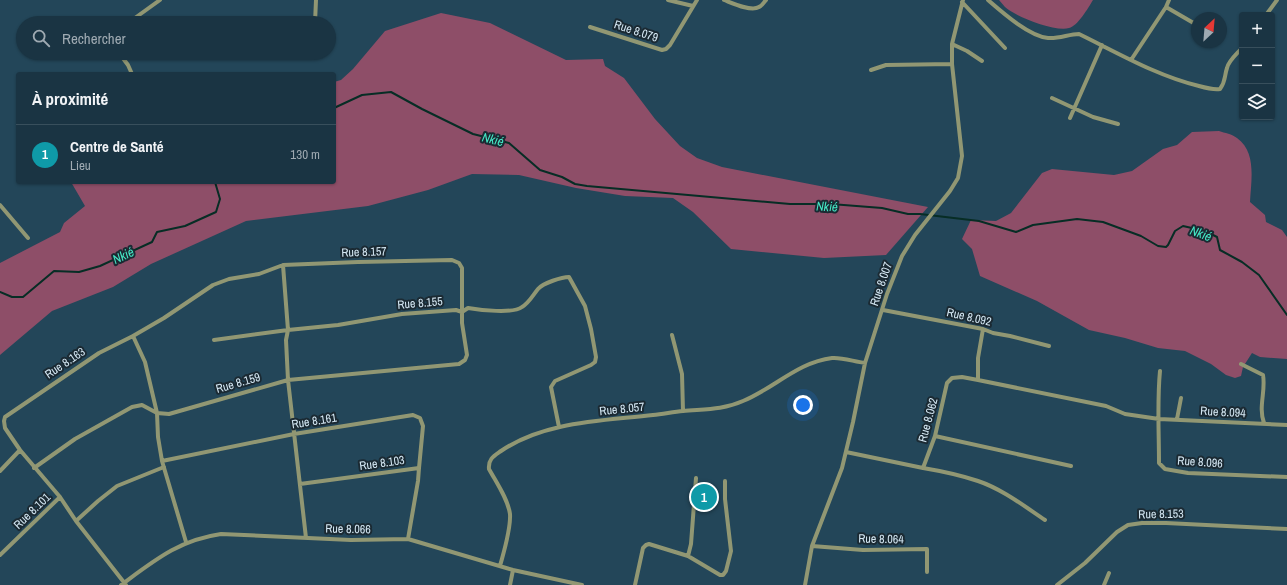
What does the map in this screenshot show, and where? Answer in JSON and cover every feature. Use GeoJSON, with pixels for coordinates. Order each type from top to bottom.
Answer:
{"type":"FeatureCollection","features":[{"type":"Feature","properties":{"kind":"street"},"geometry":{"type":"LineString","coordinates":[[138,16],[160,0]]}},
{"type":"Feature","properties":{"kind":"street"},"geometry":{"type":"LineString","coordinates":[[316,0],[316,16]]}},
{"type":"Feature","properties":{"kind":"street"},"geometry":{"type":"LineString","coordinates":[[668,0],[694,6]]}},
{"type":"Feature","properties":{"kind":"street","name":"Rue 8.079"},"geometry":{"type":"LineString","coordinates":[[590,27],[662,50],[666,49],[670,45],[697,0]]}},
{"type":"Feature","properties":{"kind":"street"},"geometry":{"type":"LineString","coordinates":[[724,0],[739,6],[754,9],[760,7],[766,0]]}},
{"type":"Feature","properties":{"kind":"street"},"geometry":{"type":"LineString","coordinates":[[988,0],[1012,20],[1046,38],[1079,34],[1131,60],[1182,82],[1214,90],[1220,89],[1225,83],[1226,70],[1229,62],[1239,51]]}},
{"type":"Feature","properties":{"kind":"street"},"geometry":{"type":"LineString","coordinates":[[1131,60],[1166,7],[1169,0]]}},
{"type":"Feature","properties":{"kind":"street"},"geometry":{"type":"LineString","coordinates":[[1268,12],[1276,0]]}},
{"type":"Feature","properties":{"kind":"street"},"geometry":{"type":"LineString","coordinates":[[963,1],[1005,48]]}},
{"type":"Feature","properties":{"kind":"street","name":"Rue 8.007"},"geometry":{"type":"LineString","coordinates":[[805,585],[812,546],[842,468],[865,363],[902,256],[923,224],[936,211],[958,178],[962,156],[952,64],[952,44],[963,1]]}},
{"type":"Feature","properties":{"kind":"street"},"geometry":{"type":"LineString","coordinates":[[1166,7],[1191,22]]}},
{"type":"Feature","properties":{"kind":"street"},"geometry":{"type":"LineString","coordinates":[[952,44],[967,51],[982,61]]}},
{"type":"Feature","properties":{"kind":"street"},"geometry":{"type":"LineString","coordinates":[[1070,118],[1102,45]]}},
{"type":"Feature","properties":{"kind":"street"},"geometry":{"type":"LineString","coordinates":[[124,60],[131,72]]}},
{"type":"Feature","properties":{"kind":"street"},"geometry":{"type":"LineString","coordinates":[[871,70],[886,65],[952,64]]}},
{"type":"Feature","properties":{"kind":"street"},"geometry":{"type":"LineString","coordinates":[[1052,98],[1093,117],[1118,124]]}},
{"type":"Feature","properties":{"kind":"street"},"geometry":{"type":"LineString","coordinates":[[0,205],[28,238]]}},
{"type":"Feature","properties":{"kind":"street","name":"Rue 8.157"},"geometry":{"type":"LineString","coordinates":[[283,265],[452,260],[459,263],[462,268],[462,312]]}},
{"type":"Feature","properties":{"kind":"street"},"geometry":{"type":"LineString","coordinates":[[186,542],[162,461],[158,437],[157,413],[145,362],[133,336],[164,318],[213,285],[229,279],[259,274],[283,265],[288,330],[286,346],[288,380],[306,538]]}},
{"type":"Feature","properties":{"kind":"street","name":"Rue 8.155"},"geometry":{"type":"LineString","coordinates":[[214,340],[338,325],[402,314],[456,310],[462,312],[468,308],[510,312],[522,308],[539,288],[564,277],[569,277],[585,306],[596,357],[595,362],[591,365],[555,381],[551,387],[558,427]]}},
{"type":"Feature","properties":{"kind":"street","name":"Rue 8.092"},"geometry":{"type":"LineString","coordinates":[[883,310],[983,329],[993,333],[1049,346]]}},
{"type":"Feature","properties":{"kind":"street","name":"Rue 8.159"},"geometry":{"type":"LineString","coordinates":[[34,468],[75,439],[132,407],[142,405],[157,413],[169,414],[288,380],[459,364],[465,360],[467,354],[462,323],[462,312]]}},
{"type":"Feature","properties":{"kind":"street"},"geometry":{"type":"LineString","coordinates":[[978,380],[978,358],[983,329]]}},
{"type":"Feature","properties":{"kind":"street"},"geometry":{"type":"LineString","coordinates":[[672,335],[682,374],[683,411]]}},
{"type":"Feature","properties":{"kind":"street","name":"Rue 8.163"},"geometry":{"type":"LineString","coordinates":[[124,584],[60,498],[20,450],[4,428],[4,421],[5,417],[99,353],[133,336]]}},
{"type":"Feature","properties":{"kind":"street","name":"Rue 8.057"},"geometry":{"type":"LineString","coordinates":[[500,566],[507,540],[510,514],[488,464],[490,458],[512,444],[558,427],[608,419],[683,411],[715,410],[743,402],[795,371],[814,362],[833,358],[865,363]]}},
{"type":"Feature","properties":{"kind":"street"},"geometry":{"type":"LineString","coordinates":[[1242,364],[1263,375],[1265,383],[1261,408],[1264,424]]}},
{"type":"Feature","properties":{"kind":"street","name":"Rue 8.096"},"geometry":{"type":"LineString","coordinates":[[1160,371],[1158,391],[1159,463],[1165,469],[1188,473],[1287,477]]}},
{"type":"Feature","properties":{"kind":"street","name":"Rue 8.062"},"geometry":{"type":"LineString","coordinates":[[923,468],[935,436],[947,383],[952,378],[962,377],[978,380]]}},
{"type":"Feature","properties":{"kind":"street","name":"Rue 8.094"},"geometry":{"type":"LineString","coordinates":[[978,380],[1106,406],[1126,414],[1158,418],[1287,425]]}},
{"type":"Feature","properties":{"kind":"street"},"geometry":{"type":"LineString","coordinates":[[1177,419],[1181,398]]}},
{"type":"Feature","properties":{"kind":"street","name":"Rue 8.161"},"geometry":{"type":"LineString","coordinates":[[162,461],[294,434],[413,415],[420,418],[423,426],[419,468]]}},
{"type":"Feature","properties":{"kind":"street"},"geometry":{"type":"LineString","coordinates":[[935,436],[1071,466]]}},
{"type":"Feature","properties":{"kind":"street"},"geometry":{"type":"LineString","coordinates":[[0,472],[20,450]]}},
{"type":"Feature","properties":{"kind":"street"},"geometry":{"type":"LineString","coordinates":[[846,452],[979,481],[998,490],[1045,520]]}},
{"type":"Feature","properties":{"kind":"street"},"geometry":{"type":"LineString","coordinates":[[76,521],[117,486],[164,467]]}},
{"type":"Feature","properties":{"kind":"street","name":"Rue 8.103"},"geometry":{"type":"LineString","coordinates":[[300,484],[419,468],[408,539]]}},
{"type":"Feature","properties":{"kind":"street"},"geometry":{"type":"LineString","coordinates":[[688,556],[691,544],[696,478]]}},
{"type":"Feature","properties":{"kind":"street"},"geometry":{"type":"LineString","coordinates":[[635,585],[643,548],[649,544],[688,556],[720,575],[723,575],[726,571],[732,551],[725,499],[725,481]]}},
{"type":"Feature","properties":{"kind":"street","name":"Rue 8.101"},"geometry":{"type":"LineString","coordinates":[[0,555],[60,498]]}},
{"type":"Feature","properties":{"kind":"street","name":"Rue 8.153"},"geometry":{"type":"LineString","coordinates":[[1057,585],[1085,563],[1117,532],[1128,525],[1142,522],[1166,522],[1287,529]]}},
{"type":"Feature","properties":{"kind":"street","name":"Rue 8.066"},"geometry":{"type":"LineString","coordinates":[[124,584],[156,559],[186,542],[205,536],[221,534],[352,540],[408,539],[513,570],[582,585]]}},
{"type":"Feature","properties":{"kind":"street","name":"Rue 8.064"},"geometry":{"type":"LineString","coordinates":[[812,546],[863,550],[927,549],[927,572]]}},
{"type":"Feature","properties":{"kind":"street"},"geometry":{"type":"LineString","coordinates":[[510,585],[513,570]]}},
{"type":"Feature","properties":{"kind":"street"},"geometry":{"type":"LineString","coordinates":[[1104,585],[1109,573]]}},
{"type":"Feature","properties":{"kind":"shaded area"},"geometry":{"type":"Polygon","coordinates":[[[999,0],[1093,0],[1076,24],[1072,27],[1063,29],[1045,26],[1026,19],[1010,11],[999,0]]]}},
{"type":"Feature","properties":{"kind":"shaded area"},"geometry":{"type":"Polygon","coordinates":[[[441,13],[490,23],[566,60],[603,59],[605,66],[624,78],[655,119],[680,146],[697,158],[722,167],[928,207],[886,255],[824,258],[731,249],[693,212],[673,198],[625,196],[576,188],[519,175],[472,174],[428,190],[368,206],[246,221],[151,264],[113,287],[52,311],[0,355],[0,263],[60,232],[64,223],[85,206],[72,184],[336,184],[336,81],[341,80],[353,69],[385,31],[441,13]]]}},
{"type":"Feature","properties":{"kind":"shaded area"},"geometry":{"type":"Polygon","coordinates":[[[1219,131],[1237,138],[1248,151],[1252,176],[1250,202],[1265,215],[1266,222],[1282,230],[1287,237],[1287,359],[1260,357],[1252,353],[1243,367],[1241,376],[1235,378],[1226,375],[1211,364],[1185,351],[1158,348],[1125,338],[1089,330],[1037,301],[980,276],[972,249],[962,239],[971,220],[996,221],[1011,213],[1042,173],[1052,169],[1114,175],[1132,171],[1163,149],[1177,145],[1192,132],[1219,131]]]}},
{"type":"Feature","properties":{"kind":"waterway","name":"Nkié"},"geometry":{"type":"LineString","coordinates":[[336,107],[362,95],[391,92],[473,134],[509,143],[540,170],[562,177],[575,184],[587,186],[790,204],[831,204],[882,208],[908,214],[979,221],[1016,232],[1033,225],[1077,219],[1103,222],[1141,236],[1158,246],[1166,247],[1175,231],[1183,226],[1205,231],[1217,237],[1220,250],[1242,262],[1259,275],[1287,315]]}},
{"type":"Feature","properties":{"kind":"waterway","name":"Nkié"},"geometry":{"type":"LineString","coordinates":[[0,292],[12,297],[23,297],[54,271],[79,272],[100,266],[152,242],[157,232],[185,226],[216,212],[220,199],[216,184]]}},
{"type":"Feature","properties":{"kind":"place","name":"Centre de Santé"},"geometry":{"type":"Point","coordinates":[704,497]}}]}
